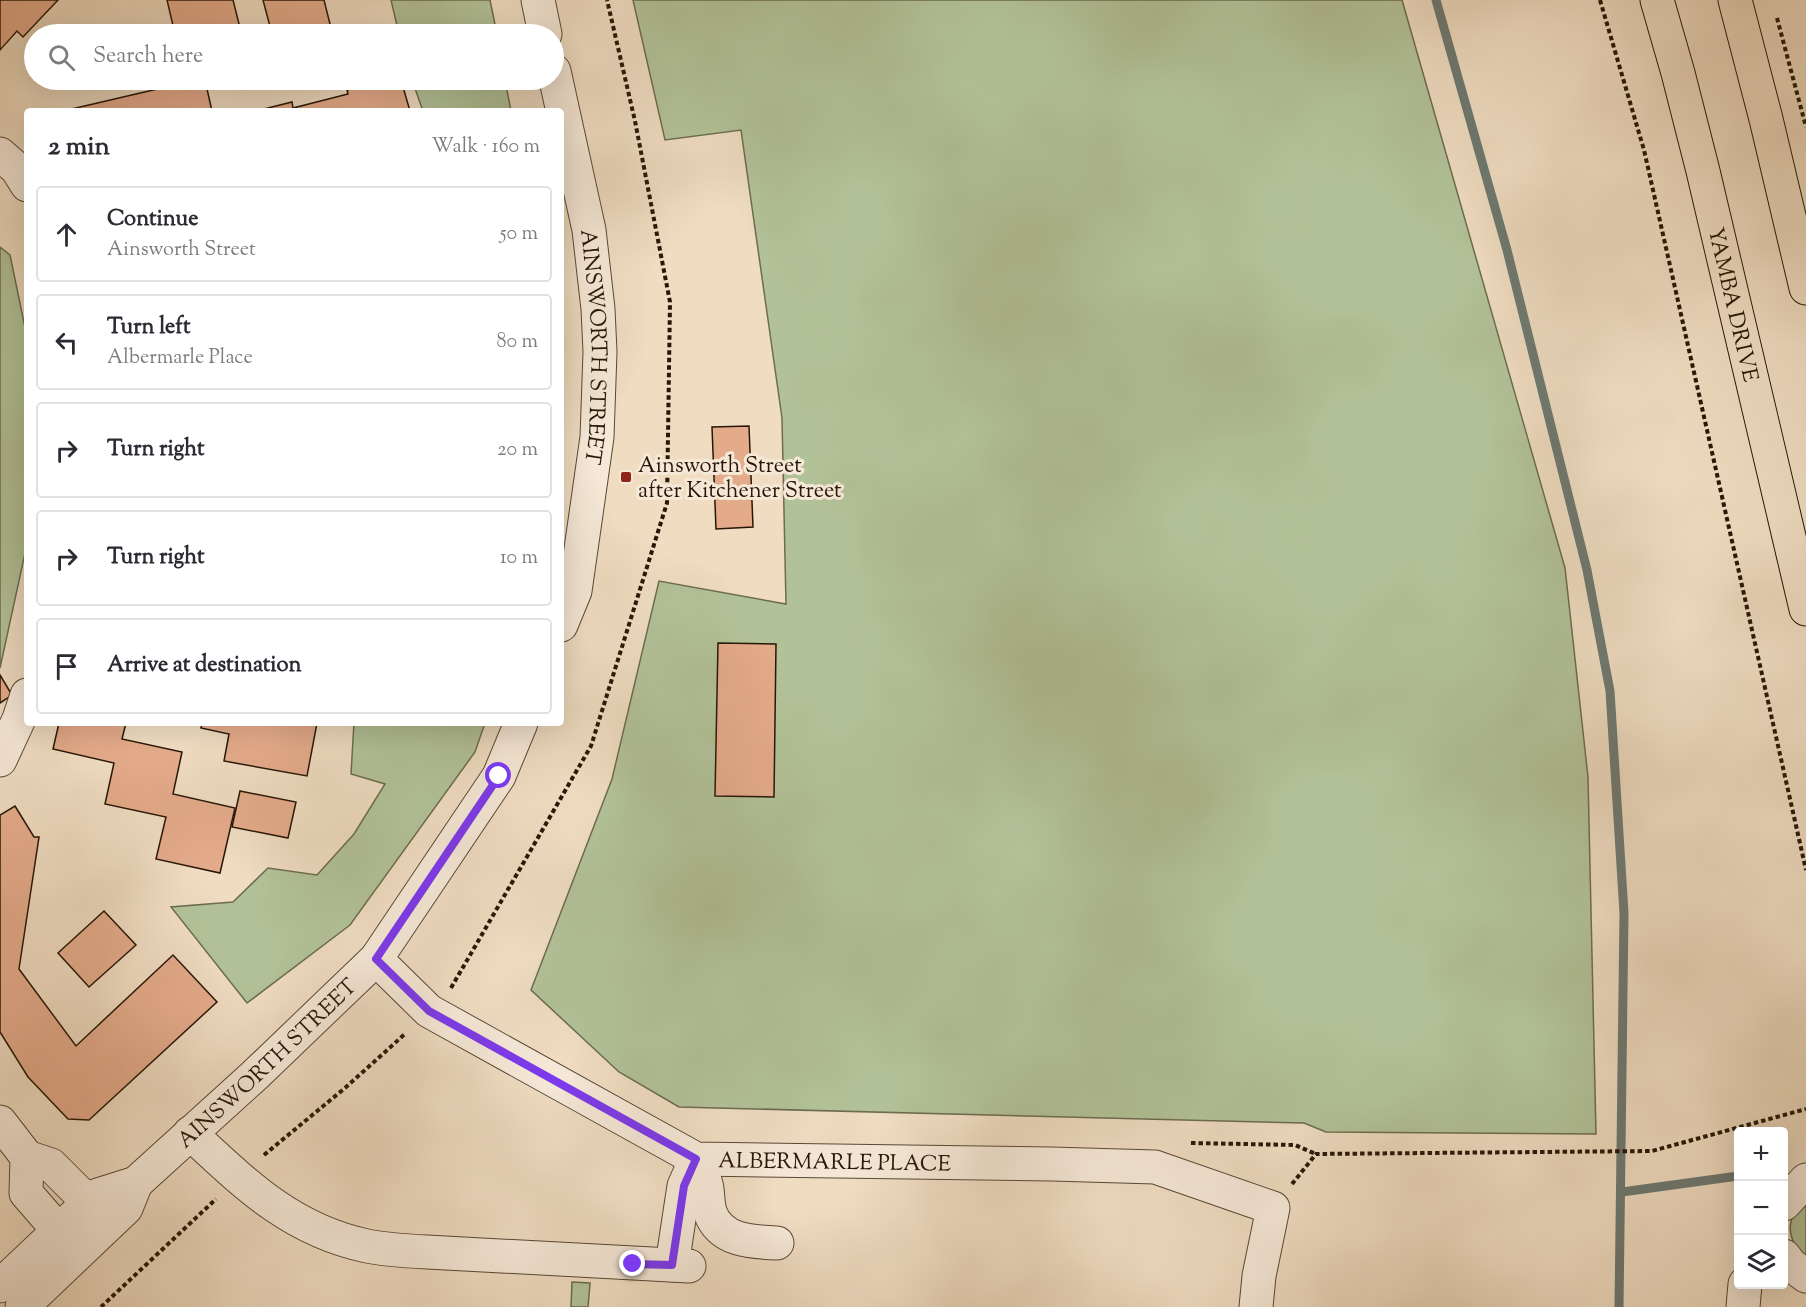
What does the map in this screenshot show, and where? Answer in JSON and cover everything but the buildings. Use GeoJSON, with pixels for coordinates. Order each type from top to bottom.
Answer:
{"type":"FeatureCollection","features":[{"type":"Feature","properties":{"kind":"main road","name":"YAMBA DRIVE"},"geometry":{"type":"LineString","coordinates":[[1657,0],[1703,171],[1806,609]]}},
{"type":"Feature","properties":{"kind":"main road"},"geometry":{"type":"LineString","coordinates":[[1735,0],[1767,119],[1806,288]]}},
{"type":"Feature","properties":{"kind":"street"},"geometry":{"type":"LineString","coordinates":[[538,0],[543,24]]}},
{"type":"Feature","properties":{"kind":"street","name":"AINSWORTH STREET"},"geometry":{"type":"LineString","coordinates":[[558,90],[562,108]]}},
{"type":"Feature","properties":{"kind":"street","name":"AINSWORTH STREET"},"geometry":{"type":"LineString","coordinates":[[564,116],[589,230],[598,309],[600,352],[597,437],[575,591],[564,618]]}},
{"type":"Feature","properties":{"kind":"street"},"geometry":{"type":"LineString","coordinates":[[0,154],[17,169],[24,180]]}},
{"type":"Feature","properties":{"kind":"street"},"geometry":{"type":"LineString","coordinates":[[0,760],[24,704]]}},
{"type":"Feature","properties":{"kind":"street","name":"AINSWORTH STREET"},"geometry":{"type":"LineString","coordinates":[[22,1307],[69,1242],[99,1213],[98,1195],[136,1183],[254,1076],[376,959],[499,776],[519,726]]}},
{"type":"Feature","properties":{"kind":"street","name":"ALBERMARLE PLACE"},"geometry":{"type":"LineString","coordinates":[[376,959],[429,1011],[696,1159],[1155,1167],[1273,1208]]}},
{"type":"Feature","properties":{"kind":"street"},"geometry":{"type":"LineString","coordinates":[[0,1122],[27,1157],[51,1165],[99,1213]]}},
{"type":"Feature","properties":{"kind":"street"},"geometry":{"type":"LineString","coordinates":[[190,1133],[238,1178],[284,1213],[329,1234],[369,1246],[427,1252],[680,1266],[684,1186],[696,1159]]}},
{"type":"Feature","properties":{"kind":"street"},"geometry":{"type":"LineString","coordinates":[[27,1157],[26,1193],[69,1242]]}},
{"type":"Feature","properties":{"kind":"street"},"geometry":{"type":"LineString","coordinates":[[696,1159],[707,1188],[711,1215],[718,1227],[728,1235],[742,1239],[777,1243]]}},
{"type":"Feature","properties":{"kind":"street"},"geometry":{"type":"LineString","coordinates":[[1788,1200],[1806,1180]]}},
{"type":"Feature","properties":{"kind":"street"},"geometry":{"type":"LineString","coordinates":[[1256,1307],[1259,1276],[1273,1208]]}},
{"type":"Feature","properties":{"kind":"street","name":"AINSWORTH STREET"},"geometry":{"type":"LineString","coordinates":[[0,1286],[69,1242]]}},
{"type":"Feature","properties":{"kind":"street"},"geometry":{"type":"LineString","coordinates":[[1788,1261],[1806,1276]]}},
{"type":"Feature","properties":{"kind":"street"},"geometry":{"type":"LineString","coordinates":[[1743,1307],[1745,1289]]}},
{"type":"Feature","properties":{"kind":"path"},"geometry":{"type":"LineString","coordinates":[[1600,0],[1646,162],[1806,870]]}},
{"type":"Feature","properties":{"kind":"path"},"geometry":{"type":"LineString","coordinates":[[1775,12],[1806,127]]}},
{"type":"Feature","properties":{"kind":"path"},"geometry":{"type":"LineString","coordinates":[[101,1307],[238,1178],[345,1088],[429,1011]]}},
{"type":"Feature","properties":{"kind":"path"},"geometry":{"type":"LineString","coordinates":[[1190,1143],[1295,1145],[1316,1154],[1652,1151],[1806,1109]]}},
{"type":"Feature","properties":{"kind":"path"},"geometry":{"type":"LineString","coordinates":[[1273,1208],[1316,1154]]}},
{"type":"Feature","properties":{"kind":"green space"},"geometry":{"type":"Polygon","coordinates":[[[391,0],[490,0],[495,24],[397,24],[391,0]]]}},
{"type":"Feature","properties":{"kind":"green space"},"geometry":{"type":"Polygon","coordinates":[[[633,0],[1402,0],[1565,568],[1588,777],[1596,1134],[1326,1132],[1304,1123],[679,1107],[619,1072],[531,990],[612,779],[659,581],[786,604],[782,418],[741,130],[665,140],[633,0]]]}},
{"type":"Feature","properties":{"kind":"green space"},"geometry":{"type":"Polygon","coordinates":[[[416,90],[507,90],[510,108],[422,108],[416,90]]]}},
{"type":"Feature","properties":{"kind":"green space"},"geometry":{"type":"Polygon","coordinates":[[[0,247],[10,255],[24,323],[24,558],[0,668],[0,247]]]}},
{"type":"Feature","properties":{"kind":"green space"},"geometry":{"type":"Polygon","coordinates":[[[354,726],[484,726],[475,752],[350,925],[247,1003],[171,907],[233,902],[268,868],[317,875],[354,834],[385,784],[351,774],[354,726]]]}},
{"type":"Feature","properties":{"kind":"green space"},"geometry":{"type":"Polygon","coordinates":[[[1806,1193],[1806,1264],[1794,1244],[1790,1229],[1794,1213],[1806,1193]]]}},
{"type":"Feature","properties":{"kind":"green space"},"geometry":{"type":"Polygon","coordinates":[[[572,1282],[590,1283],[588,1307],[571,1307],[572,1282]]]}},
{"type":"Feature","properties":{"kind":"waterway"},"geometry":{"type":"LineString","coordinates":[[1436,0],[1507,250],[1587,570],[1610,691],[1624,913],[1619,1307]]}},
{"type":"Feature","properties":{"kind":"waterway"},"geometry":{"type":"LineString","coordinates":[[1622,1192],[1734,1177]]}},
{"type":"Feature","properties":{"kind":"place","name":"Ainsworth Street after Kitchener Street"},"geometry":{"type":"Point","coordinates":[626,477]}},
{"type":"Feature","properties":{"kind":"route"},"geometry":{"type":"LineString","coordinates":[[499,776],[376,959],[429,1011],[696,1159],[684,1186],[672,1265],[633,1264]]}}]}
